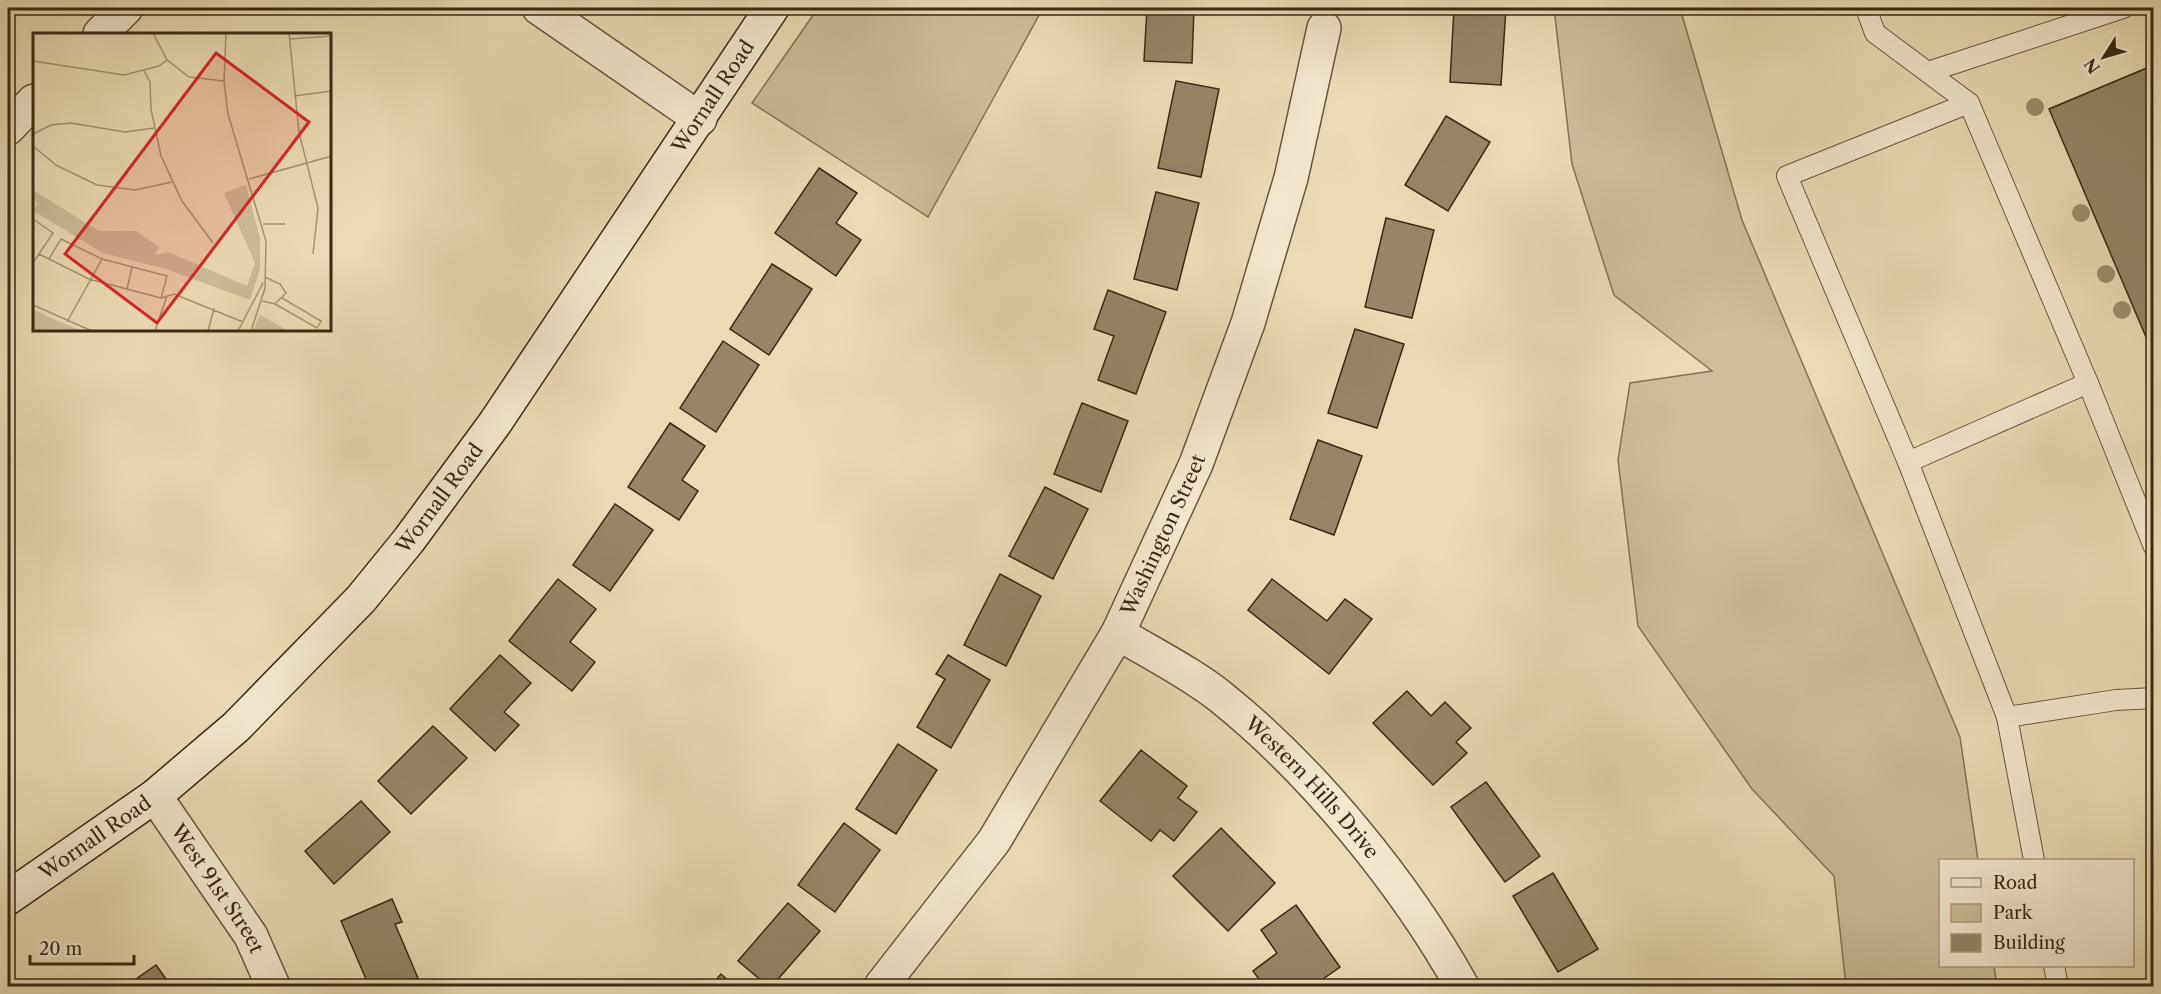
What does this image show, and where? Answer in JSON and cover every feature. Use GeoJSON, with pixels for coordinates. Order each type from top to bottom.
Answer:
{"type":"FeatureCollection","features":[{"type":"Feature","properties":{"kind":"street"},"geometry":{"type":"LineString","coordinates":[[101,33],[126,8]]}},
{"type":"Feature","properties":{"kind":"street"},"geometry":{"type":"LineString","coordinates":[[539,8],[700,119]]}},
{"type":"Feature","properties":{"kind":"street","name":"Wornall Road"},"geometry":{"type":"LineString","coordinates":[[8,898],[155,796],[236,727],[361,598],[410,540],[495,423],[772,8]]}},
{"type":"Feature","properties":{"kind":"street","name":"Washington Street"},"geometry":{"type":"LineString","coordinates":[[881,987],[994,841],[1118,633],[1196,464],[1248,323],[1291,178],[1324,28]]}},
{"type":"Feature","properties":{"kind":"street"},"geometry":{"type":"LineString","coordinates":[[8,128],[33,102]]}},
{"type":"Feature","properties":{"kind":"street","name":"Western Hills Drive"},"geometry":{"type":"LineString","coordinates":[[1118,633],[1221,698],[1302,772],[1363,840],[1448,960],[1462,987]]}},
{"type":"Feature","properties":{"kind":"street","name":"West 91st Street"},"geometry":{"type":"LineString","coordinates":[[155,796],[251,936],[273,987]]}},
{"type":"Feature","properties":{"kind":"lane"},"geometry":{"type":"LineString","coordinates":[[1866,8],[1875,33],[1969,103],[2088,383],[2154,547]]}},
{"type":"Feature","properties":{"kind":"lane"},"geometry":{"type":"LineString","coordinates":[[1928,72],[2123,8]]}},
{"type":"Feature","properties":{"kind":"lane"},"geometry":{"type":"LineString","coordinates":[[1969,103],[1786,176],[1908,462],[2007,717],[2034,859]]}},
{"type":"Feature","properties":{"kind":"lane"},"geometry":{"type":"LineString","coordinates":[[1908,462],[2088,383]]}},
{"type":"Feature","properties":{"kind":"lane"},"geometry":{"type":"LineString","coordinates":[[2007,717],[2116,700],[2154,698]]}},
{"type":"Feature","properties":{"kind":"lane"},"geometry":{"type":"LineString","coordinates":[[2054,967],[2058,987]]}},
{"type":"Feature","properties":{"kind":"green space"},"geometry":{"type":"Polygon","coordinates":[[[818,8],[1043,8],[928,217],[752,103],[818,8]]]}},
{"type":"Feature","properties":{"kind":"green space"},"geometry":{"type":"Polygon","coordinates":[[[1554,8],[1680,8],[1742,220],[1960,737],[1978,859],[1939,859],[1939,967],[1994,967],[1997,986],[1846,986],[1834,876],[1752,789],[1638,626],[1618,460],[1630,383],[1712,371],[1614,295],[1572,164],[1554,8]]]}},
{"type":"Feature","properties":{"kind":"building"},"geometry":{"type":"Polygon","coordinates":[[[1147,8],[1194,8],[1192,63],[1144,61],[1147,8]]]}},
{"type":"Feature","properties":{"kind":"building"},"geometry":{"type":"Polygon","coordinates":[[[1454,8],[1506,8],[1501,85],[1450,82],[1454,8]]]}},
{"type":"Feature","properties":{"kind":"building"},"geometry":{"type":"Polygon","coordinates":[[[2154,65],[2154,334],[2146,337],[2049,109],[2154,65]]]}},
{"type":"Feature","properties":{"kind":"building"},"geometry":{"type":"Polygon","coordinates":[[[1176,81],[1219,89],[1201,177],[1158,168],[1176,81]]]}},
{"type":"Feature","properties":{"kind":"building"},"geometry":{"type":"Polygon","coordinates":[[[1446,116],[1490,142],[1448,211],[1405,185],[1446,116]]]}},
{"type":"Feature","properties":{"kind":"building"},"geometry":{"type":"Polygon","coordinates":[[[819,168],[857,193],[836,223],[861,240],[836,276],[775,233],[819,168]]]}},
{"type":"Feature","properties":{"kind":"building"},"geometry":{"type":"Polygon","coordinates":[[[1156,192],[1199,203],[1177,290],[1134,279],[1156,192]]]}},
{"type":"Feature","properties":{"kind":"building"},"geometry":{"type":"Polygon","coordinates":[[[1386,218],[1434,230],[1412,318],[1365,307],[1386,218]]]}},
{"type":"Feature","properties":{"kind":"building"},"geometry":{"type":"Polygon","coordinates":[[[772,264],[812,289],[769,355],[730,329],[772,264]]]}},
{"type":"Feature","properties":{"kind":"building"},"geometry":{"type":"Polygon","coordinates":[[[1108,290],[1166,312],[1136,394],[1098,380],[1114,336],[1094,329],[1108,290]]]}},
{"type":"Feature","properties":{"kind":"building"},"geometry":{"type":"Polygon","coordinates":[[[1355,329],[1404,344],[1377,428],[1328,413],[1355,329]]]}},
{"type":"Feature","properties":{"kind":"building"},"geometry":{"type":"Polygon","coordinates":[[[723,341],[759,365],[716,432],[680,408],[723,341]]]}},
{"type":"Feature","properties":{"kind":"building"},"geometry":{"type":"Polygon","coordinates":[[[1082,403],[1128,421],[1101,492],[1054,474],[1082,403]]]}},
{"type":"Feature","properties":{"kind":"building"},"geometry":{"type":"Polygon","coordinates":[[[670,423],[705,446],[682,480],[698,491],[679,520],[628,487],[670,423]]]}},
{"type":"Feature","properties":{"kind":"building"},"geometry":{"type":"Polygon","coordinates":[[[1318,440],[1362,456],[1334,535],[1290,519],[1318,440]]]}},
{"type":"Feature","properties":{"kind":"building"},"geometry":{"type":"Polygon","coordinates":[[[1045,487],[1088,509],[1053,579],[1009,556],[1045,487]]]}},
{"type":"Feature","properties":{"kind":"building"},"geometry":{"type":"Polygon","coordinates":[[[615,504],[653,530],[610,591],[573,565],[615,504]]]}},
{"type":"Feature","properties":{"kind":"building"},"geometry":{"type":"Polygon","coordinates":[[[1000,574],[1041,596],[1006,666],[964,645],[1000,574]]]}},
{"type":"Feature","properties":{"kind":"building"},"geometry":{"type":"Polygon","coordinates":[[[558,579],[596,609],[570,642],[595,662],[572,691],[509,641],[558,579]]]}},
{"type":"Feature","properties":{"kind":"building"},"geometry":{"type":"Polygon","coordinates":[[[1272,579],[1327,621],[1345,599],[1372,619],[1329,674],[1248,610],[1272,579]]]}},
{"type":"Feature","properties":{"kind":"building"},"geometry":{"type":"Polygon","coordinates":[[[500,655],[531,683],[504,712],[519,725],[495,751],[450,709],[500,655]]]}},
{"type":"Feature","properties":{"kind":"building"},"geometry":{"type":"Polygon","coordinates":[[[948,655],[990,680],[951,748],[917,727],[945,679],[936,674],[948,655]]]}},
{"type":"Feature","properties":{"kind":"building"},"geometry":{"type":"Polygon","coordinates":[[[1407,691],[1431,716],[1445,702],[1471,728],[1456,742],[1467,753],[1433,785],[1373,723],[1407,691]]]}},
{"type":"Feature","properties":{"kind":"building"},"geometry":{"type":"Polygon","coordinates":[[[433,726],[467,758],[411,814],[378,781],[433,726]]]}},
{"type":"Feature","properties":{"kind":"building"},"geometry":{"type":"Polygon","coordinates":[[[898,744],[937,770],[896,834],[856,809],[898,744]]]}},
{"type":"Feature","properties":{"kind":"building"},"geometry":{"type":"Polygon","coordinates":[[[1141,750],[1187,786],[1178,798],[1197,812],[1174,841],[1160,830],[1151,841],[1100,801],[1141,750]]]}},
{"type":"Feature","properties":{"kind":"building"},"geometry":{"type":"Polygon","coordinates":[[[1486,782],[1540,856],[1505,882],[1451,807],[1486,782]]]}},
{"type":"Feature","properties":{"kind":"building"},"geometry":{"type":"Polygon","coordinates":[[[361,801],[390,832],[334,884],[305,851],[361,801]]]}},
{"type":"Feature","properties":{"kind":"building"},"geometry":{"type":"Polygon","coordinates":[[[844,823],[880,850],[835,912],[798,885],[844,823]]]}},
{"type":"Feature","properties":{"kind":"building"},"geometry":{"type":"Polygon","coordinates":[[[1221,828],[1275,883],[1228,931],[1173,876],[1221,828]]]}},
{"type":"Feature","properties":{"kind":"building"},"geometry":{"type":"Polygon","coordinates":[[[1553,873],[1598,949],[1558,972],[1513,896],[1553,873]]]}},
{"type":"Feature","properties":{"kind":"building"},"geometry":{"type":"Polygon","coordinates":[[[392,899],[402,922],[395,924],[418,978],[398,986],[369,986],[341,921],[392,899]]]}},
{"type":"Feature","properties":{"kind":"building"},"geometry":{"type":"Polygon","coordinates":[[[788,903],[820,931],[772,986],[768,986],[738,961],[788,903]]]}},
{"type":"Feature","properties":{"kind":"building"},"geometry":{"type":"Polygon","coordinates":[[[1296,905],[1340,967],[1313,986],[1301,986],[1298,982],[1291,986],[1264,986],[1253,971],[1277,953],[1261,930],[1296,905]]]}},
{"type":"Feature","properties":{"kind":"building"},"geometry":{"type":"Polygon","coordinates":[[[156,965],[171,986],[126,986],[156,965]]]}},
{"type":"Feature","properties":{"kind":"building"},"geometry":{"type":"Polygon","coordinates":[[[721,974],[734,986],[710,986],[721,974]]]}}]}
